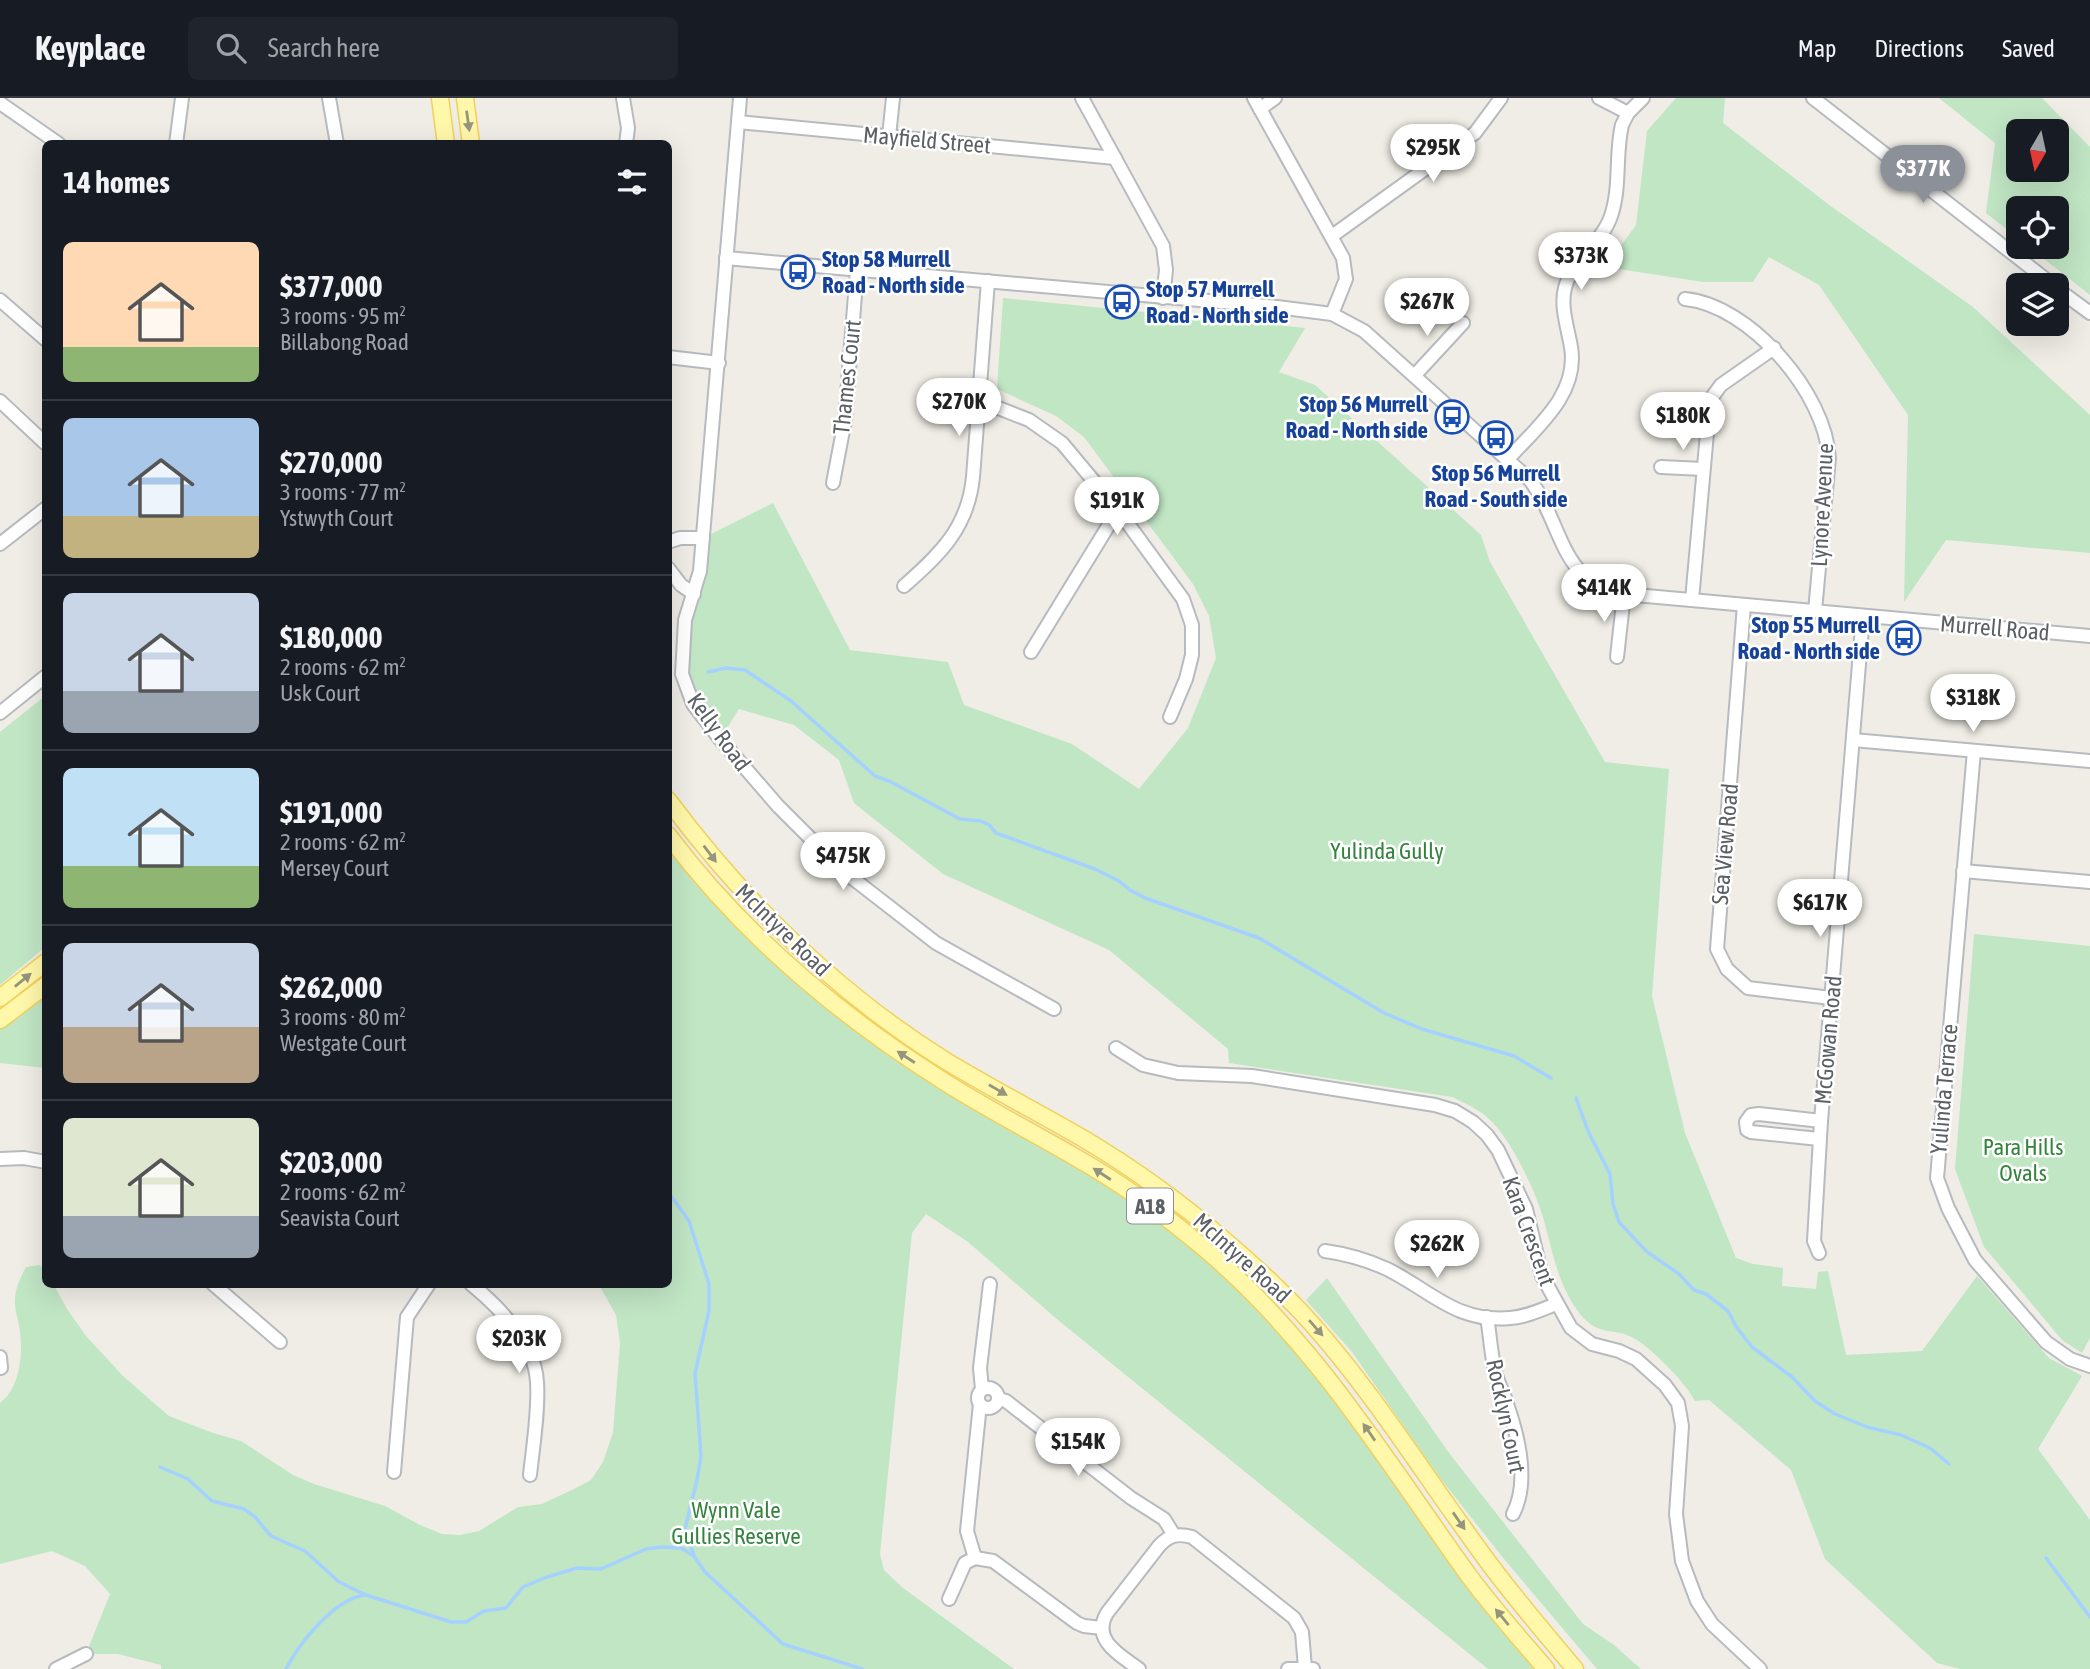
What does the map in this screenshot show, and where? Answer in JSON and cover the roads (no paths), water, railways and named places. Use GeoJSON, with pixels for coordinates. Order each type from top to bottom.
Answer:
{"type":"FeatureCollection","features":[{"type":"Feature","properties":{"kind":"main road"},"geometry":{"type":"LineString","coordinates":[[440,98],[445,140]]}},
{"type":"Feature","properties":{"kind":"main road"},"geometry":{"type":"LineString","coordinates":[[465,98],[470,140]]}},
{"type":"Feature","properties":{"kind":"main road","name":"McIntyre Road"},"geometry":{"type":"LineString","coordinates":[[672,805],[719,866],[743,892],[838,984],[946,1061],[1088,1142],[1151,1182],[1210,1228],[1285,1295],[1355,1374],[1484,1557],[1575,1669]]}},
{"type":"Feature","properties":{"kind":"main road","name":"McIntyre Road"},"geometry":{"type":"LineString","coordinates":[[672,840],[745,923],[851,1018],[939,1079],[1079,1158],[1146,1203],[1234,1276],[1300,1342],[1336,1386],[1465,1570],[1546,1669]]}},
{"type":"Feature","properties":{"kind":"main road"},"geometry":{"type":"LineString","coordinates":[[0,998],[42,965]]}},
{"type":"Feature","properties":{"kind":"main road"},"geometry":{"type":"LineString","coordinates":[[0,1020],[42,988]]}},
{"type":"Feature","properties":{"kind":"street"},"geometry":{"type":"LineString","coordinates":[[177,140],[182,98]]}},
{"type":"Feature","properties":{"kind":"street"},"geometry":{"type":"LineString","coordinates":[[329,98],[336,140]]}},
{"type":"Feature","properties":{"kind":"street"},"geometry":{"type":"LineString","coordinates":[[623,98],[628,128],[626,140]]}},
{"type":"Feature","properties":{"kind":"street","name":"Kelly Road"},"geometry":{"type":"LineString","coordinates":[[740,98],[699,581],[685,620],[681,664],[687,691],[697,710],[760,786],[842,870],[949,951],[1054,1009]]}},
{"type":"Feature","properties":{"kind":"street"},"geometry":{"type":"LineString","coordinates":[[889,136],[893,98]]}},
{"type":"Feature","properties":{"kind":"street"},"geometry":{"type":"LineString","coordinates":[[1082,98],[1163,246],[1166,270],[1163,298]]}},
{"type":"Feature","properties":{"kind":"street"},"geometry":{"type":"LineString","coordinates":[[1275,98],[1257,103],[1343,258],[1346,273],[1332,314]]}},
{"type":"Feature","properties":{"kind":"street"},"geometry":{"type":"LineString","coordinates":[[1332,236],[1475,132],[1501,98]]}},
{"type":"Feature","properties":{"kind":"street"},"geometry":{"type":"LineString","coordinates":[[1598,98],[1628,113]]}},
{"type":"Feature","properties":{"kind":"street"},"geometry":{"type":"LineString","coordinates":[[1508,459],[1550,413],[1567,388],[1573,363],[1564,308],[1565,288],[1610,219],[1620,133],[1628,113],[1643,98]]}},
{"type":"Feature","properties":{"kind":"street"},"geometry":{"type":"LineString","coordinates":[[1813,98],[2038,273]]}},
{"type":"Feature","properties":{"kind":"street"},"geometry":{"type":"LineString","coordinates":[[0,103],[52,140]]}},
{"type":"Feature","properties":{"kind":"street","name":"Mayfield Street"},"geometry":{"type":"LineString","coordinates":[[738,122],[1115,158]]}},
{"type":"Feature","properties":{"kind":"street","name":"Murrell Road"},"geometry":{"type":"LineString","coordinates":[[726,258],[1332,314],[1364,331],[1530,480],[1544,499],[1565,552],[1576,569],[1603,589],[1624,594],[2090,636]]}},
{"type":"Feature","properties":{"kind":"street","name":"Thames Court"},"geometry":{"type":"LineString","coordinates":[[833,483],[846,408],[857,270]]}},
{"type":"Feature","properties":{"kind":"street"},"geometry":{"type":"LineString","coordinates":[[904,586],[945,547],[966,510],[972,488],[988,281]]}},
{"type":"Feature","properties":{"kind":"street"},"geometry":{"type":"LineString","coordinates":[[2069,297],[2090,313]]}},
{"type":"Feature","properties":{"kind":"street","name":"Lynore Avenue"},"geometry":{"type":"LineString","coordinates":[[1685,299],[1706,302],[1720,309],[1773,348],[1813,403],[1823,423],[1828,440],[1828,471],[1815,611]]}},
{"type":"Feature","properties":{"kind":"street"},"geometry":{"type":"LineString","coordinates":[[0,300],[42,337]]}},
{"type":"Feature","properties":{"kind":"street"},"geometry":{"type":"LineString","coordinates":[[1415,375],[1463,323]]}},
{"type":"Feature","properties":{"kind":"street"},"geometry":{"type":"LineString","coordinates":[[1692,600],[1707,411],[1711,396],[1721,385],[1773,348]]}},
{"type":"Feature","properties":{"kind":"street"},"geometry":{"type":"LineString","coordinates":[[672,357],[719,363]]}},
{"type":"Feature","properties":{"kind":"street"},"geometry":{"type":"LineString","coordinates":[[978,400],[1029,420],[1062,443],[1118,510],[1178,591],[1191,620],[1194,638],[1186,678],[1170,717]]}},
{"type":"Feature","properties":{"kind":"street"},"geometry":{"type":"LineString","coordinates":[[0,401],[42,440]]}},
{"type":"Feature","properties":{"kind":"street"},"geometry":{"type":"LineString","coordinates":[[1661,467],[1703,469]]}},
{"type":"Feature","properties":{"kind":"street"},"geometry":{"type":"LineString","coordinates":[[1031,652],[1118,510]]}},
{"type":"Feature","properties":{"kind":"street"},"geometry":{"type":"LineString","coordinates":[[0,544],[42,511]]}},
{"type":"Feature","properties":{"kind":"street"},"geometry":{"type":"LineString","coordinates":[[672,541],[703,538]]}},
{"type":"Feature","properties":{"kind":"street"},"geometry":{"type":"LineString","coordinates":[[672,573],[681,585],[694,594]]}},
{"type":"Feature","properties":{"kind":"street"},"geometry":{"type":"LineString","coordinates":[[1617,657],[1624,594]]}},
{"type":"Feature","properties":{"kind":"street","name":"Sea View Road"},"geometry":{"type":"LineString","coordinates":[[1744,605],[1717,949],[1727,969],[1748,988],[1831,998]]}},
{"type":"Feature","properties":{"kind":"street","name":"McGowan Road"},"geometry":{"type":"LineString","coordinates":[[1819,1253],[1814,1241],[1819,1139],[1863,616]]}},
{"type":"Feature","properties":{"kind":"street"},"geometry":{"type":"LineString","coordinates":[[0,713],[42,679]]}},
{"type":"Feature","properties":{"kind":"street"},"geometry":{"type":"LineString","coordinates":[[1853,740],[2090,761]]}},
{"type":"Feature","properties":{"kind":"street","name":"Yulinda Terrace"},"geometry":{"type":"LineString","coordinates":[[1974,751],[1937,1163],[1940,1186],[1968,1250],[1984,1271],[2046,1342],[2070,1359],[2090,1366]]}},
{"type":"Feature","properties":{"kind":"street"},"geometry":{"type":"LineString","coordinates":[[1963,871],[2090,882]]}},
{"type":"Feature","properties":{"kind":"street","name":"Kara Crescent"},"geometry":{"type":"LineString","coordinates":[[1116,1048],[1134,1061],[1164,1071],[1196,1075],[1252,1076],[1435,1105],[1465,1116],[1487,1135],[1498,1150],[1526,1209],[1539,1269],[1571,1328],[1592,1344],[1636,1359],[1665,1385],[1678,1403],[1682,1426],[1676,1514],[1677,1537],[1684,1568],[1697,1601],[1712,1624],[1760,1669]]}},
{"type":"Feature","properties":{"kind":"street"},"geometry":{"type":"LineString","coordinates":[[1819,1139],[1751,1132],[1747,1130],[1746,1122],[1751,1115],[1759,1114],[1821,1121]]}},
{"type":"Feature","properties":{"kind":"street"},"geometry":{"type":"LineString","coordinates":[[0,1159],[24,1158],[42,1161]]}},
{"type":"Feature","properties":{"kind":"street"},"geometry":{"type":"LineString","coordinates":[[1325,1251],[1358,1257],[1387,1269],[1451,1309],[1487,1317],[1519,1317],[1556,1304]]}},
{"type":"Feature","properties":{"kind":"street"},"geometry":{"type":"LineString","coordinates":[[975,1558],[967,1531],[978,1395],[982,1389],[980,1368],[990,1284]]}},
{"type":"Feature","properties":{"kind":"street"},"geometry":{"type":"LineString","coordinates":[[218,1288],[280,1342]]}},
{"type":"Feature","properties":{"kind":"street"},"geometry":{"type":"LineString","coordinates":[[394,1472],[407,1317],[426,1288]]}},
{"type":"Feature","properties":{"kind":"street"},"geometry":{"type":"LineString","coordinates":[[476,1288],[489,1298],[517,1332],[534,1364],[537,1382],[530,1475]]}},
{"type":"Feature","properties":{"kind":"street","name":"Rocklyn Court"},"geometry":{"type":"LineString","coordinates":[[1487,1317],[1496,1374],[1510,1412],[1519,1461],[1521,1489],[1513,1514]]}},
{"type":"Feature","properties":{"kind":"street"},"geometry":{"type":"LineString","coordinates":[[982,1389],[990,1387],[997,1391],[999,1399]]}},
{"type":"Feature","properties":{"kind":"street"},"geometry":{"type":"LineString","coordinates":[[979,1404],[990,1408],[999,1399]]}},
{"type":"Feature","properties":{"kind":"street"},"geometry":{"type":"LineString","coordinates":[[999,1399],[1006,1401],[1131,1498],[1164,1519],[1174,1535]]}},
{"type":"Feature","properties":{"kind":"street"},"geometry":{"type":"LineString","coordinates":[[1139,1669],[1107,1644],[1102,1628],[1107,1613],[1159,1546],[1174,1535],[1192,1537],[1294,1618],[1302,1632],[1309,1668],[1288,1669]]}},
{"type":"Feature","properties":{"kind":"street"},"geometry":{"type":"LineString","coordinates":[[949,1599],[965,1563],[975,1558],[993,1561],[1077,1623],[1102,1628]]}},
{"type":"Feature","properties":{"kind":"street"},"geometry":{"type":"LineString","coordinates":[[57,1669],[86,1654]]}},
{"type":"Feature","properties":{"kind":"waterway"},"geometry":{"type":"LineString","coordinates":[[708,672],[726,668],[745,670],[791,701],[875,776],[960,819],[981,821],[996,833],[1095,869],[1145,898],[1259,938],[1384,1013],[1422,1029],[1514,1056],[1551,1078]]}},
{"type":"Feature","properties":{"kind":"waterway"},"geometry":{"type":"LineString","coordinates":[[1576,1098],[1588,1131],[1610,1174],[1613,1204],[1619,1222],[1646,1251],[1679,1274],[1694,1290],[1706,1294],[1728,1311],[1752,1347],[1792,1377],[1815,1401],[1835,1414],[1867,1427],[1901,1435],[1930,1448],[1949,1464]]}},
{"type":"Feature","properties":{"kind":"waterway"},"geometry":{"type":"LineString","coordinates":[[672,1198],[689,1221],[709,1284],[709,1311],[695,1373],[701,1456],[685,1529],[694,1556]]}},
{"type":"Feature","properties":{"kind":"waterway"},"geometry":{"type":"LineString","coordinates":[[160,1467],[188,1479],[212,1501],[244,1509],[255,1517],[271,1536],[305,1551],[339,1582],[366,1595],[451,1622],[466,1622],[484,1611],[506,1608],[523,1587],[547,1577],[577,1568],[601,1569],[646,1549],[681,1548],[694,1556],[705,1572],[783,1644],[862,1669]]}},
{"type":"Feature","properties":{"kind":"waterway"},"geometry":{"type":"LineString","coordinates":[[2046,1558],[2090,1617]]}},
{"type":"Feature","properties":{"kind":"waterway"},"geometry":{"type":"LineString","coordinates":[[286,1669],[300,1646],[320,1623],[342,1604],[366,1595]]}},
{"type":"Feature","properties":{"kind":"place","name":"Stop 58 Murrell Road - North side"},"geometry":{"type":"Point","coordinates":[798,272]}},
{"type":"Feature","properties":{"kind":"place","name":"Stop 57 Murrell Road - North side"},"geometry":{"type":"Point","coordinates":[1122,302]}},
{"type":"Feature","properties":{"kind":"place","name":"Stop 56 Murrell Road - North side"},"geometry":{"type":"Point","coordinates":[1452,417]}},
{"type":"Feature","properties":{"kind":"place","name":"Stop 56 Murrell Road - South side"},"geometry":{"type":"Point","coordinates":[1496,438]}},
{"type":"Feature","properties":{"kind":"place","name":"Stop 55 Murrell Road - North side"},"geometry":{"type":"Point","coordinates":[1904,638]}},
{"type":"Feature","properties":{"kind":"park label","name":"Yulinda Gully"},"geometry":{"type":"Point","coordinates":[1387,851]}},
{"type":"Feature","properties":{"kind":"park label","name":"Para Hills Ovals"},"geometry":{"type":"Point","coordinates":[2023,1160]}},
{"type":"Feature","properties":{"kind":"park label","name":"Wynn Vale Gullies Reserve"},"geometry":{"type":"Point","coordinates":[736,1523]}}]}
